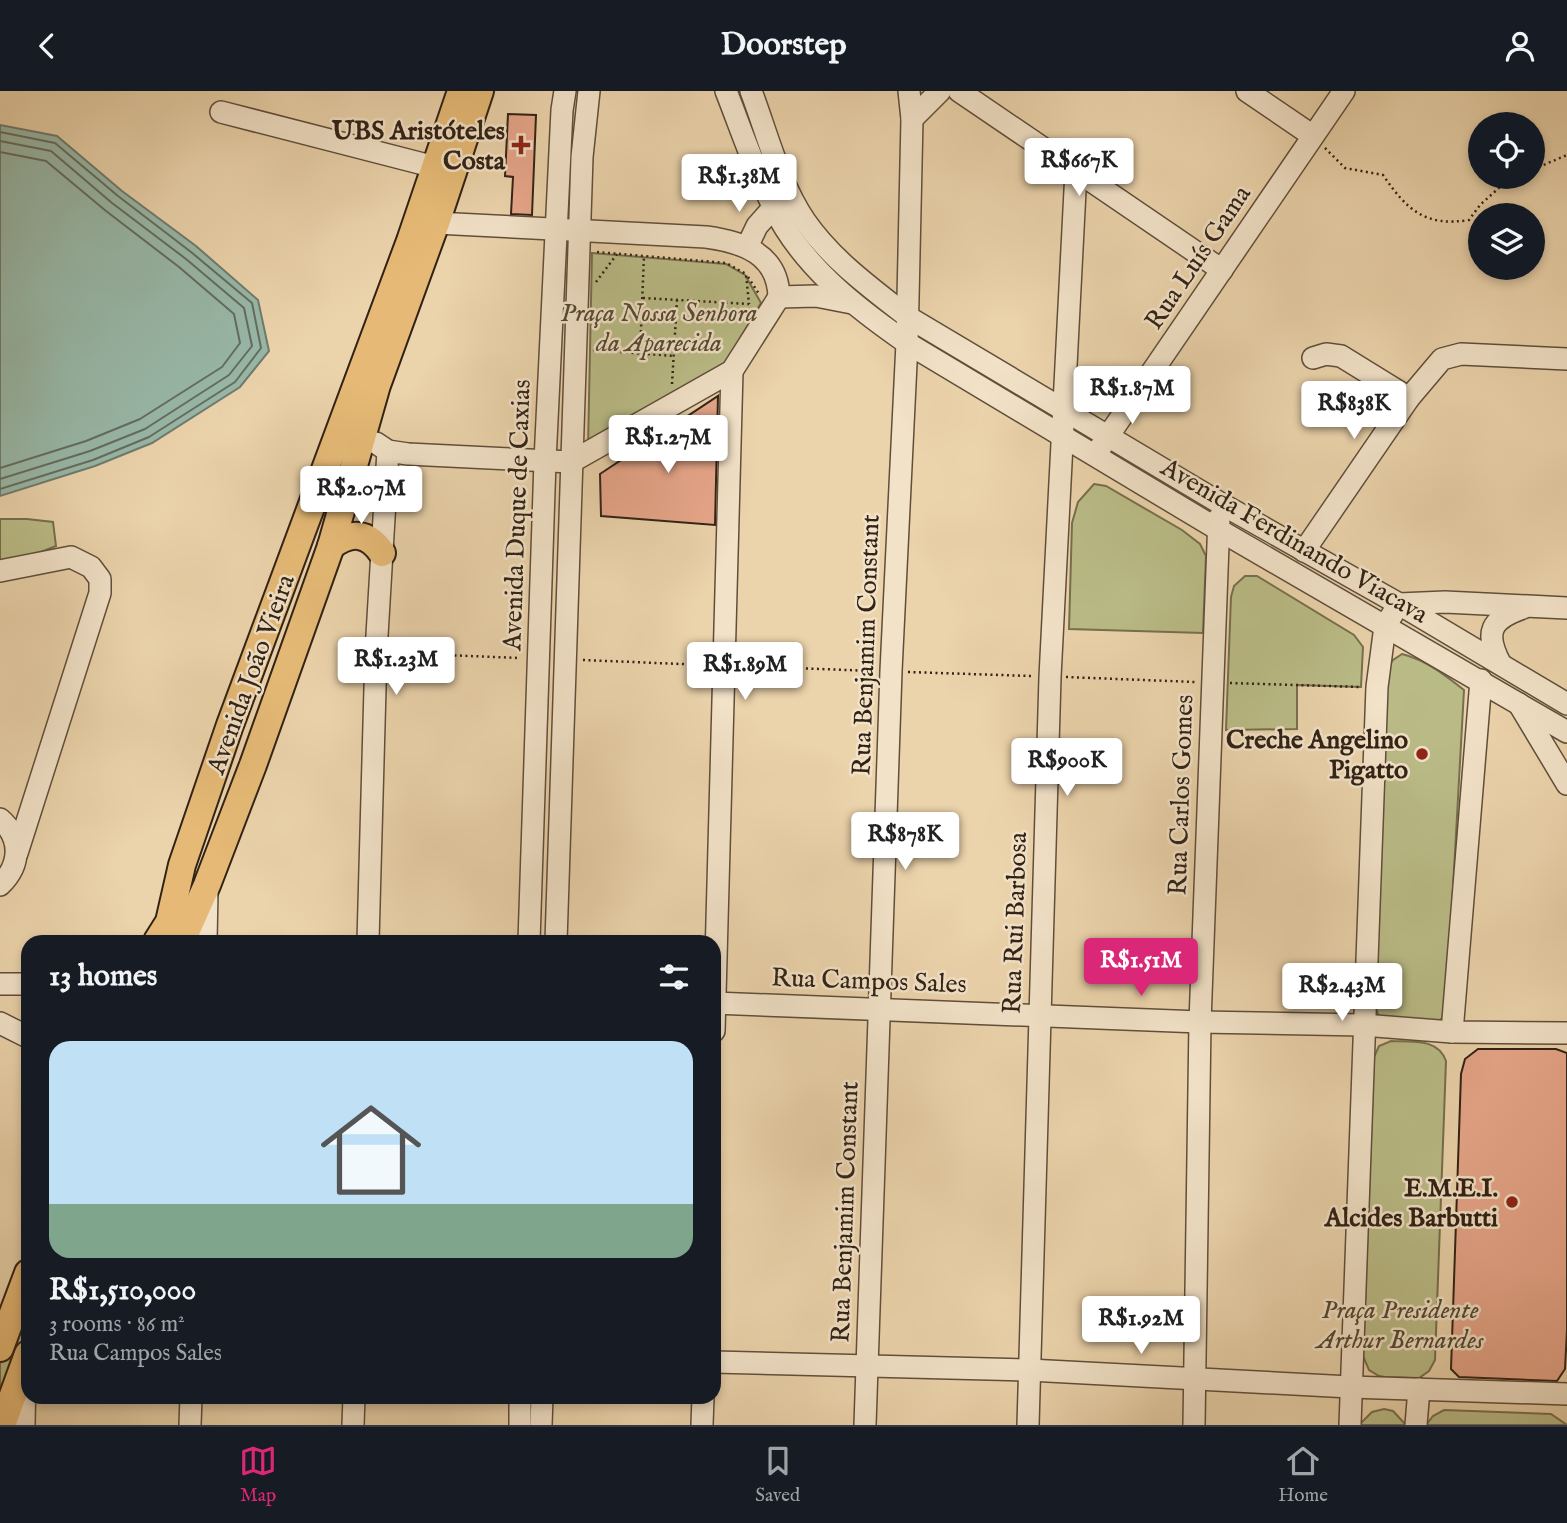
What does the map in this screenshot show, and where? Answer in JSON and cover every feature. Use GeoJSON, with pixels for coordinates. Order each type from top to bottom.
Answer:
{"type":"FeatureCollection","features":[{"type":"Feature","properties":{"kind":"main road","name":"Avenida João Vieira"},"geometry":{"type":"LineString","coordinates":[[161,935],[169,922],[182,865],[230,725],[410,241],[461,91]]}},
{"type":"Feature","properties":{"kind":"main road","name":"Avenida João Vieira"},"geometry":{"type":"LineString","coordinates":[[186,935],[207,885],[331,546],[377,385],[436,223],[480,91]]}},
{"type":"Feature","properties":{"kind":"main road"},"geometry":{"type":"LineString","coordinates":[[331,546],[340,539],[360,536],[369,538],[382,553]]}},
{"type":"Feature","properties":{"kind":"main road"},"geometry":{"type":"LineString","coordinates":[[0,1348],[21,1292]]}},
{"type":"Feature","properties":{"kind":"main road"},"geometry":{"type":"LineString","coordinates":[[2,1425],[21,1374]]}},
{"type":"Feature","properties":{"kind":"street","name":"Avenida Duque de Caxias"},"geometry":{"type":"LineString","coordinates":[[529,935],[545,460],[565,91]]}},
{"type":"Feature","properties":{"kind":"street","name":"Avenida Duque de Caxias"},"geometry":{"type":"LineString","coordinates":[[556,935],[582,157],[589,91]]}},
{"type":"Feature","properties":{"kind":"street","name":"Avenida Ferdinando Viacava"},"geometry":{"type":"LineString","coordinates":[[726,91],[773,208],[796,244],[852,303],[907,343],[1219,530],[1567,732]]}},
{"type":"Feature","properties":{"kind":"street","name":"Avenida Ferdinando Viacava"},"geometry":{"type":"LineString","coordinates":[[751,91],[788,188],[805,220],[830,251],[861,281],[908,317],[1063,411],[1567,704]]}},
{"type":"Feature","properties":{"kind":"street","name":"Rua Benjamim Constant"},"geometry":{"type":"LineString","coordinates":[[865,1425],[891,671],[908,317],[912,119],[909,91]]}},
{"type":"Feature","properties":{"kind":"street"},"geometry":{"type":"LineString","coordinates":[[912,119],[940,91]]}},
{"type":"Feature","properties":{"kind":"street"},"geometry":{"type":"LineString","coordinates":[[959,91],[1222,270]]}},
{"type":"Feature","properties":{"kind":"street"},"geometry":{"type":"LineString","coordinates":[[1247,91],[1313,136]]}},
{"type":"Feature","properties":{"kind":"street","name":"Rua Luís Gama"},"geometry":{"type":"LineString","coordinates":[[1095,455],[1344,91]]}},
{"type":"Feature","properties":{"kind":"street"},"geometry":{"type":"LineString","coordinates":[[222,113],[435,167]]}},
{"type":"Feature","properties":{"kind":"street","name":"Rua Rui Barbosa"},"geometry":{"type":"LineString","coordinates":[[1028,1425],[1050,677],[1076,171]]}},
{"type":"Feature","properties":{"kind":"street"},"geometry":{"type":"LineString","coordinates":[[747,247],[757,226],[773,208]]}},
{"type":"Feature","properties":{"kind":"street"},"geometry":{"type":"LineString","coordinates":[[436,223],[706,237],[740,243],[772,268],[779,285],[732,371],[716,935]]}},
{"type":"Feature","properties":{"kind":"street"},"geometry":{"type":"LineString","coordinates":[[771,300],[817,296],[852,303]]}},
{"type":"Feature","properties":{"kind":"street"},"geometry":{"type":"LineString","coordinates":[[1313,358],[1326,354],[1341,356],[1409,398]]}},
{"type":"Feature","properties":{"kind":"street"},"geometry":{"type":"LineString","coordinates":[[1304,551],[1409,398],[1442,359],[1461,354],[1567,359]]}},
{"type":"Feature","properties":{"kind":"street"},"geometry":{"type":"LineString","coordinates":[[362,433],[388,451],[571,463],[732,371]]}},
{"type":"Feature","properties":{"kind":"street"},"geometry":{"type":"LineString","coordinates":[[368,935],[376,652],[388,451]]}},
{"type":"Feature","properties":{"kind":"street","name":"Rua Carlos Gomes"},"geometry":{"type":"LineString","coordinates":[[1194,1425],[1200,1022],[1220,503]]}},
{"type":"Feature","properties":{"kind":"street"},"geometry":{"type":"LineString","coordinates":[[0,571],[71,557],[90,567],[100,579],[100,593],[14,866],[0,885]]}},
{"type":"Feature","properties":{"kind":"street"},"geometry":{"type":"LineString","coordinates":[[1350,1425],[1377,687],[1385,626],[1399,604],[1445,602],[1567,608]]}},
{"type":"Feature","properties":{"kind":"street"},"geometry":{"type":"LineString","coordinates":[[1500,663],[1491,640],[1494,625],[1500,617],[1530,605]]}},
{"type":"Feature","properties":{"kind":"street"},"geometry":{"type":"LineString","coordinates":[[1452,1032],[1480,680]]}},
{"type":"Feature","properties":{"kind":"street"},"geometry":{"type":"LineString","coordinates":[[1518,702],[1567,784]]}},
{"type":"Feature","properties":{"kind":"street"},"geometry":{"type":"LineString","coordinates":[[17,853],[16,843],[4,822],[37,793]]}},
{"type":"Feature","properties":{"kind":"street"},"geometry":{"type":"LineString","coordinates":[[206,935],[207,885]]}},
{"type":"Feature","properties":{"kind":"street"},"geometry":{"type":"LineString","coordinates":[[0,984],[21,984]]}},
{"type":"Feature","properties":{"kind":"street","name":"Rua Campos Sales"},"geometry":{"type":"LineString","coordinates":[[721,1003],[1200,1022],[1363,1025],[1452,1032],[1567,1033]]}},
{"type":"Feature","properties":{"kind":"street"},"geometry":{"type":"LineString","coordinates":[[0,1023],[21,1034]]}},
{"type":"Feature","properties":{"kind":"street"},"geometry":{"type":"LineString","coordinates":[[721,1362],[1029,1370],[1350,1387],[1567,1394]]}},
{"type":"Feature","properties":{"kind":"street"},"geometry":{"type":"LineString","coordinates":[[1416,1425],[1419,1389]]}},
{"type":"Feature","properties":{"kind":"street"},"geometry":{"type":"LineString","coordinates":[[24,1425],[25,1404]]}},
{"type":"Feature","properties":{"kind":"street"},"geometry":{"type":"LineString","coordinates":[[190,1425],[191,1404]]}},
{"type":"Feature","properties":{"kind":"street"},"geometry":{"type":"LineString","coordinates":[[353,1425],[354,1404]]}},
{"type":"Feature","properties":{"kind":"street"},"geometry":{"type":"LineString","coordinates":[[520,1404],[520,1425]]}},
{"type":"Feature","properties":{"kind":"street"},"geometry":{"type":"LineString","coordinates":[[541,1425],[542,1404]]}},
{"type":"Feature","properties":{"kind":"street"},"geometry":{"type":"LineString","coordinates":[[702,1425],[703,1404]]}},
{"type":"Feature","properties":{"kind":"path"},"geometry":{"type":"LineString","coordinates":[[1313,136],[1345,168],[1383,175],[1399,199],[1423,218],[1448,224],[1469,220],[1480,205],[1498,189]]}},
{"type":"Feature","properties":{"kind":"path"},"geometry":{"type":"LineString","coordinates":[[1545,163],[1567,155]]}},
{"type":"Feature","properties":{"kind":"path"},"geometry":{"type":"LineString","coordinates":[[591,251],[726,263],[746,274],[771,300]]}},
{"type":"Feature","properties":{"kind":"path"},"geometry":{"type":"LineString","coordinates":[[590,290],[617,254]]}},
{"type":"Feature","properties":{"kind":"path"},"geometry":{"type":"LineString","coordinates":[[640,354],[644,256]]}},
{"type":"Feature","properties":{"kind":"path"},"geometry":{"type":"LineString","coordinates":[[746,274],[749,304],[755,316]]}},
{"type":"Feature","properties":{"kind":"path"},"geometry":{"type":"LineString","coordinates":[[642,298],[749,304]]}},
{"type":"Feature","properties":{"kind":"path"},"geometry":{"type":"LineString","coordinates":[[672,390],[677,300]]}},
{"type":"Feature","properties":{"kind":"path"},"geometry":{"type":"LineString","coordinates":[[588,359],[589,347],[674,356]]}},
{"type":"Feature","properties":{"kind":"green space","name":"Praça Nossa Senhora da Aparecida"},"geometry":{"type":"Polygon","coordinates":[[[592,253],[726,264],[745,275],[761,303],[723,367],[588,448],[592,253]]]}},
{"type":"Feature","properties":{"kind":"green space"},"geometry":{"type":"Polygon","coordinates":[[[1094,484],[1106,486],[1182,530],[1200,544],[1206,556],[1203,633],[1069,629],[1072,523],[1078,502],[1094,484]]]}},
{"type":"Feature","properties":{"kind":"green space"},"geometry":{"type":"Polygon","coordinates":[[[0,519],[53,522],[56,546],[0,568],[0,519]]]}},
{"type":"Feature","properties":{"kind":"green space"},"geometry":{"type":"Polygon","coordinates":[[[1245,576],[1257,576],[1354,635],[1363,647],[1361,687],[1297,685],[1297,729],[1226,730],[1231,597],[1234,586],[1245,576]]]}},
{"type":"Feature","properties":{"kind":"green space"},"geometry":{"type":"Polygon","coordinates":[[[1402,654],[1427,664],[1464,690],[1446,1015],[1431,1027],[1388,1027],[1373,1002],[1388,667],[1402,654]]]}},
{"type":"Feature","properties":{"kind":"green space","name":"Praça Presidente Arthur Bernardes"},"geometry":{"type":"Polygon","coordinates":[[[1391,1041],[1431,1045],[1437,1048],[1446,1061],[1435,1360],[1429,1371],[1419,1378],[1379,1376],[1369,1370],[1363,1356],[1374,1057],[1379,1046],[1391,1041]]]}},
{"type":"Feature","properties":{"kind":"green space"},"geometry":{"type":"Polygon","coordinates":[[[21,1308],[21,1352],[0,1409],[0,1364],[21,1308]]]}},
{"type":"Feature","properties":{"kind":"green space","name":"Praça Presidente Arthur Bernardes"},"geometry":{"type":"Polygon","coordinates":[[[1384,1409],[1393,1411],[1406,1425],[1359,1425],[1372,1412],[1384,1409]]]}},
{"type":"Feature","properties":{"kind":"green space"},"geometry":{"type":"Polygon","coordinates":[[[1444,1410],[1551,1414],[1567,1425],[1426,1425],[1433,1416],[1444,1410]]]}},
{"type":"Feature","properties":{"kind":"water"},"geometry":{"type":"Polygon","coordinates":[[[0,125],[57,136],[122,191],[196,246],[258,300],[269,351],[240,387],[152,443],[95,466],[0,496],[0,125]]]}},
{"type":"Feature","properties":{"kind":"building","name":"UBS Aristóteles Costa"},"geometry":{"type":"Polygon","coordinates":[[[508,114],[536,115],[532,215],[511,214],[513,177],[505,176],[508,114]]]}},
{"type":"Feature","properties":{"kind":"building"},"geometry":{"type":"Polygon","coordinates":[[[718,396],[715,525],[601,516],[600,474],[718,396]]]}},
{"type":"Feature","properties":{"kind":"building","name":"E.M.E.I. Alcides Barbutti"},"geometry":{"type":"Polygon","coordinates":[[[1478,1049],[1556,1049],[1567,1053],[1567,1330],[1565,1369],[1557,1381],[1459,1377],[1451,1369],[1461,1074],[1465,1059],[1478,1049]]]}},
{"type":"Feature","properties":{"kind":"place","name":"UBS Aristóteles Costa"},"geometry":{"type":"Point","coordinates":[521,145]}},
{"type":"Feature","properties":{"kind":"place","name":"Creche Angelino Pigatto"},"geometry":{"type":"Point","coordinates":[1422,754]}},
{"type":"Feature","properties":{"kind":"place","name":"E.M.E.I. Alcides Barbutti"},"geometry":{"type":"Point","coordinates":[1512,1202]}}]}
